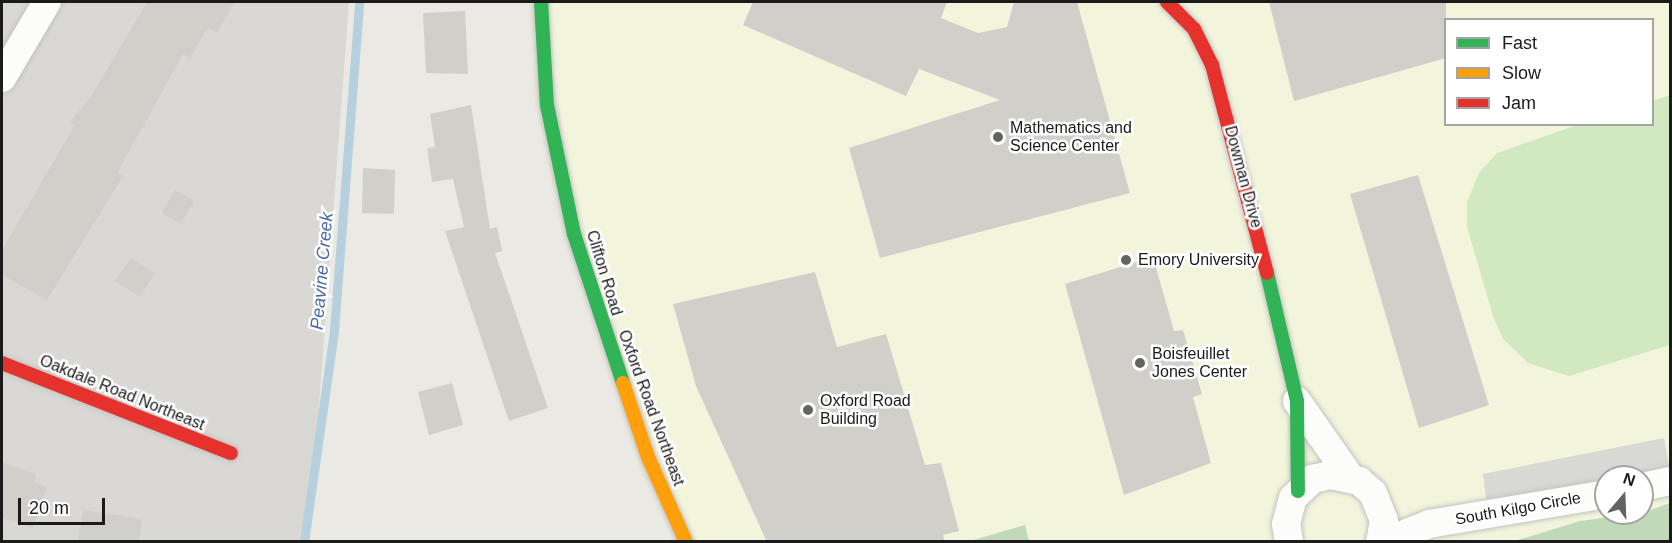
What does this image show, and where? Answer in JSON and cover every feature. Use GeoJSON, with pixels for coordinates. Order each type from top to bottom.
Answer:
{"type":"FeatureCollection","features":[{"type":"Feature","properties":{"kind":"street"},"geometry":{"type":"LineString","coordinates":[[2,78],[47,2]]}},
{"type":"Feature","properties":{"kind":"street","name":"Clifton Road"},"geometry":{"type":"LineString","coordinates":[[541,2],[547,105],[589,285]]}},
{"type":"Feature","properties":{"kind":"street","name":"Dowman Drive"},"geometry":{"type":"LineString","coordinates":[[1167,2],[1194,29],[1212,65],[1297,401],[1298,491],[1287,515],[1289,542]]}},
{"type":"Feature","properties":{"kind":"street","name":"Oxford Road Northeast"},"geometry":{"type":"LineString","coordinates":[[589,285],[644,446],[686,542]]}},
{"type":"Feature","properties":{"kind":"street","name":"Oakdale Road Northeast"},"geometry":{"type":"LineString","coordinates":[[2,363],[231,453]]}},
{"type":"Feature","properties":{"kind":"street","name":"Dowman Drive"},"geometry":{"type":"LineString","coordinates":[[1297,401],[1350,477],[1373,493],[1382,510]]}},
{"type":"Feature","properties":{"kind":"street"},"geometry":{"type":"LineString","coordinates":[[1298,491],[1322,476],[1350,477]]}},
{"type":"Feature","properties":{"kind":"street"},"geometry":{"type":"LineString","coordinates":[[1654,485],[1671,481]]}},
{"type":"Feature","properties":{"kind":"street","name":"South Kilgo Circle"},"geometry":{"type":"LineString","coordinates":[[1385,542],[1429,524],[1594,496]]}},
{"type":"Feature","properties":{"kind":"street"},"geometry":{"type":"LineString","coordinates":[[1380,542],[1382,510]]}},
{"type":"Feature","properties":{"kind":"street","name":"South Kilgo Circle"},"geometry":{"type":"LineString","coordinates":[[1382,510],[1396,519],[1429,524]]}},
{"type":"Feature","properties":{"kind":"shaded area"},"geometry":{"type":"Polygon","coordinates":[[[2,2],[349,2],[309,541],[2,541],[2,2]]]}},
{"type":"Feature","properties":{"kind":"shaded area","name":"Emory University"},"geometry":{"type":"Polygon","coordinates":[[[541,2],[1670,2],[1670,541],[686,541],[589,285],[541,2]]]}},
{"type":"Feature","properties":{"kind":"shaded area"},"geometry":{"type":"Polygon","coordinates":[[[1664,438],[1670,471],[1654,472],[1654,465],[1594,465],[1594,495],[1488,515],[1483,474],[1664,438]]]}},
{"type":"Feature","properties":{"kind":"shaded area"},"geometry":{"type":"Polygon","coordinates":[[[1670,503],[1670,541],[1515,541],[1580,521],[1594,519],[1594,525],[1654,525],[1654,509],[1670,503]]]}},
{"type":"Feature","properties":{"kind":"shaded area"},"geometry":{"type":"Polygon","coordinates":[[[1025,525],[1029,541],[970,541],[1025,525]]]}},
{"type":"Feature","properties":{"kind":"green space"},"geometry":{"type":"Polygon","coordinates":[[[1670,95],[1670,345],[1569,376],[1528,363],[1503,339],[1493,316],[1467,227],[1467,202],[1479,173],[1497,153],[1574,126],[1654,126],[1654,101],[1670,95]]]}},
{"type":"Feature","properties":{"kind":"building"},"geometry":{"type":"Polygon","coordinates":[[[147,2],[234,2],[217,33],[208,28],[190,58],[183,54],[117,173],[123,176],[47,300],[2,275],[2,250],[75,125],[70,122],[92,95],[147,2]]]}},
{"type":"Feature","properties":{"kind":"building","name":"Mathematics and Science Center"},"geometry":{"type":"Polygon","coordinates":[[[753,2],[947,2],[941,18],[978,33],[1007,27],[1014,2],[1077,2],[1130,193],[880,258],[849,148],[1000,100],[919,69],[906,96],[743,25],[753,2]]]}},
{"type":"Feature","properties":{"kind":"building"},"geometry":{"type":"Polygon","coordinates":[[[1269,2],[1446,2],[1444,59],[1294,101],[1269,2]]]}},
{"type":"Feature","properties":{"kind":"building"},"geometry":{"type":"Polygon","coordinates":[[[465,11],[468,74],[426,73],[423,13],[465,11]]]}},
{"type":"Feature","properties":{"kind":"building"},"geometry":{"type":"Polygon","coordinates":[[[471,105],[490,229],[497,227],[502,251],[495,253],[548,408],[509,421],[445,231],[464,227],[453,179],[432,182],[427,148],[435,147],[430,114],[471,105]]]}},
{"type":"Feature","properties":{"kind":"building"},"geometry":{"type":"Polygon","coordinates":[[[363,168],[395,170],[394,214],[362,213],[363,168]]]}},
{"type":"Feature","properties":{"kind":"building"},"geometry":{"type":"Polygon","coordinates":[[[1418,175],[1489,405],[1419,428],[1350,194],[1418,175]]]}},
{"type":"Feature","properties":{"kind":"building"},"geometry":{"type":"Polygon","coordinates":[[[175,190],[194,201],[181,224],[162,213],[175,190]]]}},
{"type":"Feature","properties":{"kind":"building","name":"Boisfeuillet Jones Center"},"geometry":{"type":"Polygon","coordinates":[[[1153,257],[1174,331],[1183,330],[1202,394],[1193,397],[1211,463],[1124,495],[1065,284],[1153,257]]]}},
{"type":"Feature","properties":{"kind":"building"},"geometry":{"type":"Polygon","coordinates":[[[131,258],[155,273],[140,297],[115,281],[131,258]]]}},
{"type":"Feature","properties":{"kind":"building","name":"Oxford Road Building"},"geometry":{"type":"Polygon","coordinates":[[[815,272],[837,347],[886,334],[925,465],[941,463],[959,531],[943,535],[945,542],[767,542],[696,386],[673,304],[815,272]]]}},
{"type":"Feature","properties":{"kind":"building"},"geometry":{"type":"Polygon","coordinates":[[[452,383],[463,425],[429,435],[418,392],[452,383]]]}},
{"type":"Feature","properties":{"kind":"building"},"geometry":{"type":"Polygon","coordinates":[[[2,462],[36,474],[34,482],[47,487],[33,528],[2,518],[2,462]]]}},
{"type":"Feature","properties":{"kind":"building"},"geometry":{"type":"Polygon","coordinates":[[[83,510],[142,519],[139,542],[78,542],[83,510]]]}},
{"type":"Feature","properties":{"kind":"waterway","name":"Peavine Creek"},"geometry":{"type":"LineString","coordinates":[[304,542],[334,330],[359,2]]}},
{"type":"Feature","properties":{"kind":"traffic: fast"},"geometry":{"type":"LineString","coordinates":[[541,2],[547,105],[574,234],[623,383]]}},
{"type":"Feature","properties":{"kind":"traffic: fast"},"geometry":{"type":"LineString","coordinates":[[1267,273],[1297,401],[1298,491]]}},
{"type":"Feature","properties":{"kind":"traffic: slow"},"geometry":{"type":"LineString","coordinates":[[623,383],[648,457],[686,542]]}},
{"type":"Feature","properties":{"kind":"traffic: jam"},"geometry":{"type":"LineString","coordinates":[[1167,2],[1194,29],[1212,65],[1267,273]]}},
{"type":"Feature","properties":{"kind":"traffic: jam"},"geometry":{"type":"LineString","coordinates":[[2,363],[231,453]]}},
{"type":"Feature","properties":{"kind":"place","name":"Mathematics and Science Center"},"geometry":{"type":"Point","coordinates":[998,137]}},
{"type":"Feature","properties":{"kind":"place","name":"Emory University"},"geometry":{"type":"Point","coordinates":[1126,260]}},
{"type":"Feature","properties":{"kind":"place","name":"Boisfeuillet Jones Center"},"geometry":{"type":"Point","coordinates":[1140,363]}},
{"type":"Feature","properties":{"kind":"place","name":"Oxford Road Building"},"geometry":{"type":"Point","coordinates":[808,410]}}]}
